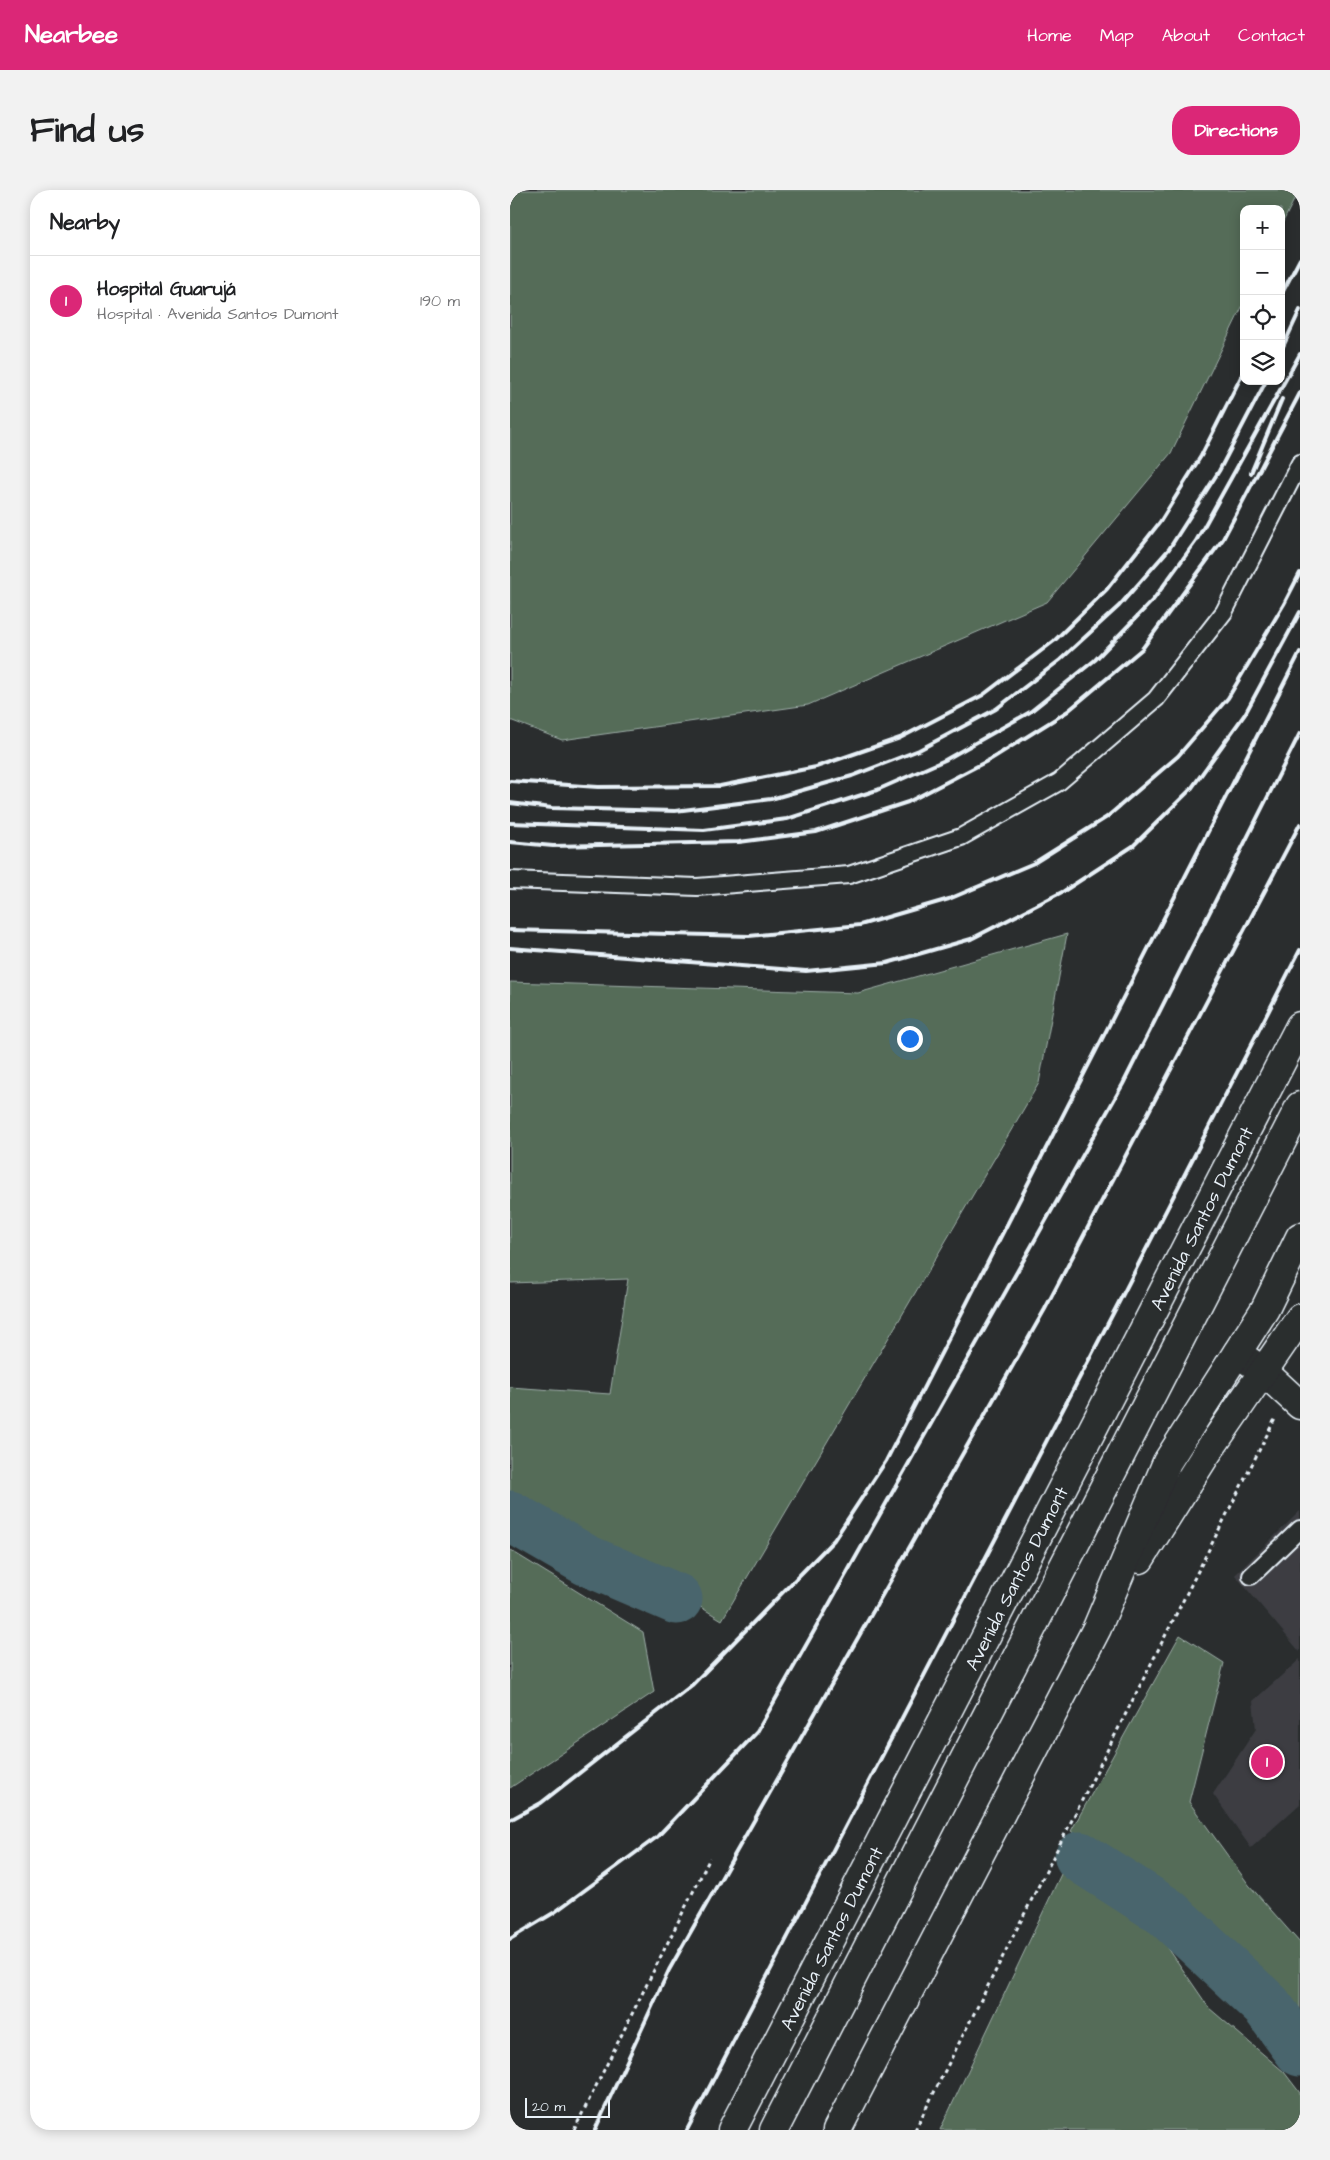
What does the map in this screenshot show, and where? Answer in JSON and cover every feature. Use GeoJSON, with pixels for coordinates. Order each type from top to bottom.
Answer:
{"type":"FeatureCollection","features":[{"type":"Feature","properties":{"kind":"main road","name":"Avenida Santos Dumont"},"geometry":{"type":"LineString","coordinates":[[732,2130],[1300,1026]]}},
{"type":"Feature","properties":{"kind":"main road","name":"Avenida Santos Dumont"},"geometry":{"type":"LineString","coordinates":[[774,2130],[1300,1106]]}},
{"type":"Feature","properties":{"kind":"main road"},"geometry":{"type":"LineString","coordinates":[[837,2130],[1096,1628],[1167,1462],[1265,1309],[1300,1237]]}},
{"type":"Feature","properties":{"kind":"main road"},"geometry":{"type":"LineString","coordinates":[[1096,1628],[1205,1456],[1300,1318]]}},
{"type":"Feature","properties":{"kind":"main road"},"geometry":{"type":"LineString","coordinates":[[1237,1353],[1263,1372],[1294,1399]]}},
{"type":"Feature","properties":{"kind":"lane"},"geometry":{"type":"LineString","coordinates":[[510,880],[697,887],[849,875],[961,837],[1059,782],[1156,698],[1224,612],[1300,463]]}},
{"type":"Feature","properties":{"kind":"lane"},"geometry":{"type":"LineString","coordinates":[[1251,1576],[1300,1529]]}},
{"type":"Feature","properties":{"kind":"path"},"geometry":{"type":"LineString","coordinates":[[915,2130],[1294,1399]]}},
{"type":"Feature","properties":{"kind":"path"},"geometry":{"type":"LineString","coordinates":[[574,2130],[710,1858]]}},
{"type":"Feature","properties":{"kind":"shaded area"},"geometry":{"type":"Polygon","coordinates":[[[1300,1511],[1300,1652],[1235,1575],[1300,1511]]]}},
{"type":"Feature","properties":{"kind":"shaded area"},"geometry":{"type":"Polygon","coordinates":[[[1300,1659],[1300,1804],[1251,1848],[1213,1794],[1256,1729],[1253,1701],[1300,1659]]]}},
{"type":"Feature","properties":{"kind":"green space"},"geometry":{"type":"Polygon","coordinates":[[[510,190],[1299,190],[1285,218],[1285,205],[1240,205],[1240,311],[1171,453],[1047,602],[808,705],[562,740],[510,720],[510,190]]]}},
{"type":"Feature","properties":{"kind":"green space"},"geometry":{"type":"Polygon","coordinates":[[[1067,934],[1039,1083],[722,1620],[639,1570],[510,1498],[510,1387],[610,1394],[628,1279],[510,1283],[510,982],[858,993],[1067,934]]]}},
{"type":"Feature","properties":{"kind":"green space"},"geometry":{"type":"Polygon","coordinates":[[[510,1550],[643,1632],[654,1692],[510,1788],[510,1550]]]}},
{"type":"Feature","properties":{"kind":"green space"},"geometry":{"type":"Polygon","coordinates":[[[1180,1635],[1224,1663],[1189,1802],[1249,1885],[1300,1943],[1300,2050],[1198,1923],[1071,1831],[1180,1635]]]}},
{"type":"Feature","properties":{"kind":"green space"},"geometry":{"type":"Polygon","coordinates":[[[1062,1872],[1153,1926],[1209,2008],[1284,2072],[1300,2093],[1300,2130],[940,2130],[1062,1872]]]}},
{"type":"Feature","properties":{"kind":"waterway"},"geometry":{"type":"LineString","coordinates":[[510,1516],[586,1560],[677,1599]]}},
{"type":"Feature","properties":{"kind":"waterway"},"geometry":{"type":"LineString","coordinates":[[1080,1857],[1166,1912],[1267,2006],[1300,2051]]}},
{"type":"Feature","properties":{"kind":"railway"},"geometry":{"type":"LineString","coordinates":[[1285,287],[1300,259]]}},
{"type":"Feature","properties":{"kind":"railway"},"geometry":{"type":"LineString","coordinates":[[1285,342],[1300,310]]}},
{"type":"Feature","properties":{"kind":"railway"},"geometry":{"type":"LineString","coordinates":[[510,823],[704,830],[787,819],[877,790],[945,760],[1030,712],[1095,660],[1153,600],[1196,541],[1300,354]]}},
{"type":"Feature","properties":{"kind":"railway"},"geometry":{"type":"LineString","coordinates":[[510,781],[598,787],[720,786],[816,767],[900,738],[983,695],[1054,641],[1107,589],[1160,522],[1201,456],[1240,379]]}},
{"type":"Feature","properties":{"kind":"railway"},"geometry":{"type":"LineString","coordinates":[[510,803],[552,808],[675,811],[771,799],[852,776],[919,750],[996,709],[1060,660],[1119,606],[1169,549],[1219,471],[1264,385]]}},
{"type":"Feature","properties":{"kind":"railway"},"geometry":{"type":"LineString","coordinates":[[510,842],[553,846],[739,842],[816,832],[908,802],[991,759],[1068,711],[1142,649],[1223,539],[1300,393]]}},
{"type":"Feature","properties":{"kind":"railway"},"geometry":{"type":"LineString","coordinates":[[1251,473],[1282,399]]}},
{"type":"Feature","properties":{"kind":"railway"},"geometry":{"type":"LineString","coordinates":[[510,930],[749,936],[860,925],[949,899],[1034,863],[1107,817],[1178,756],[1228,698],[1284,604],[1300,573]]}},
{"type":"Feature","properties":{"kind":"railway"},"geometry":{"type":"LineString","coordinates":[[510,948],[806,971],[887,963],[971,939],[1064,891],[1133,846],[1191,789],[1245,714],[1300,612]]}},
{"type":"Feature","properties":{"kind":"railway"},"geometry":{"type":"LineString","coordinates":[[510,1820],[541,1803],[692,1685],[834,1540],[886,1461],[1300,652]]}},
{"type":"Feature","properties":{"kind":"railway"},"geometry":{"type":"LineString","coordinates":[[510,1939],[555,1912],[657,1837],[757,1732],[1123,1084],[1300,733]]}},
{"type":"Feature","properties":{"kind":"railway"},"geometry":{"type":"LineString","coordinates":[[595,2130],[669,1970],[1045,1309],[1300,824]]}},
{"type":"Feature","properties":{"kind":"railway"},"geometry":{"type":"LineString","coordinates":[[687,2130],[1119,1302],[1300,950]]}},
{"type":"Feature","properties":{"kind":"place","name":"Hospital Guarujá"},"geometry":{"type":"Point","coordinates":[1267,1762]}}]}
